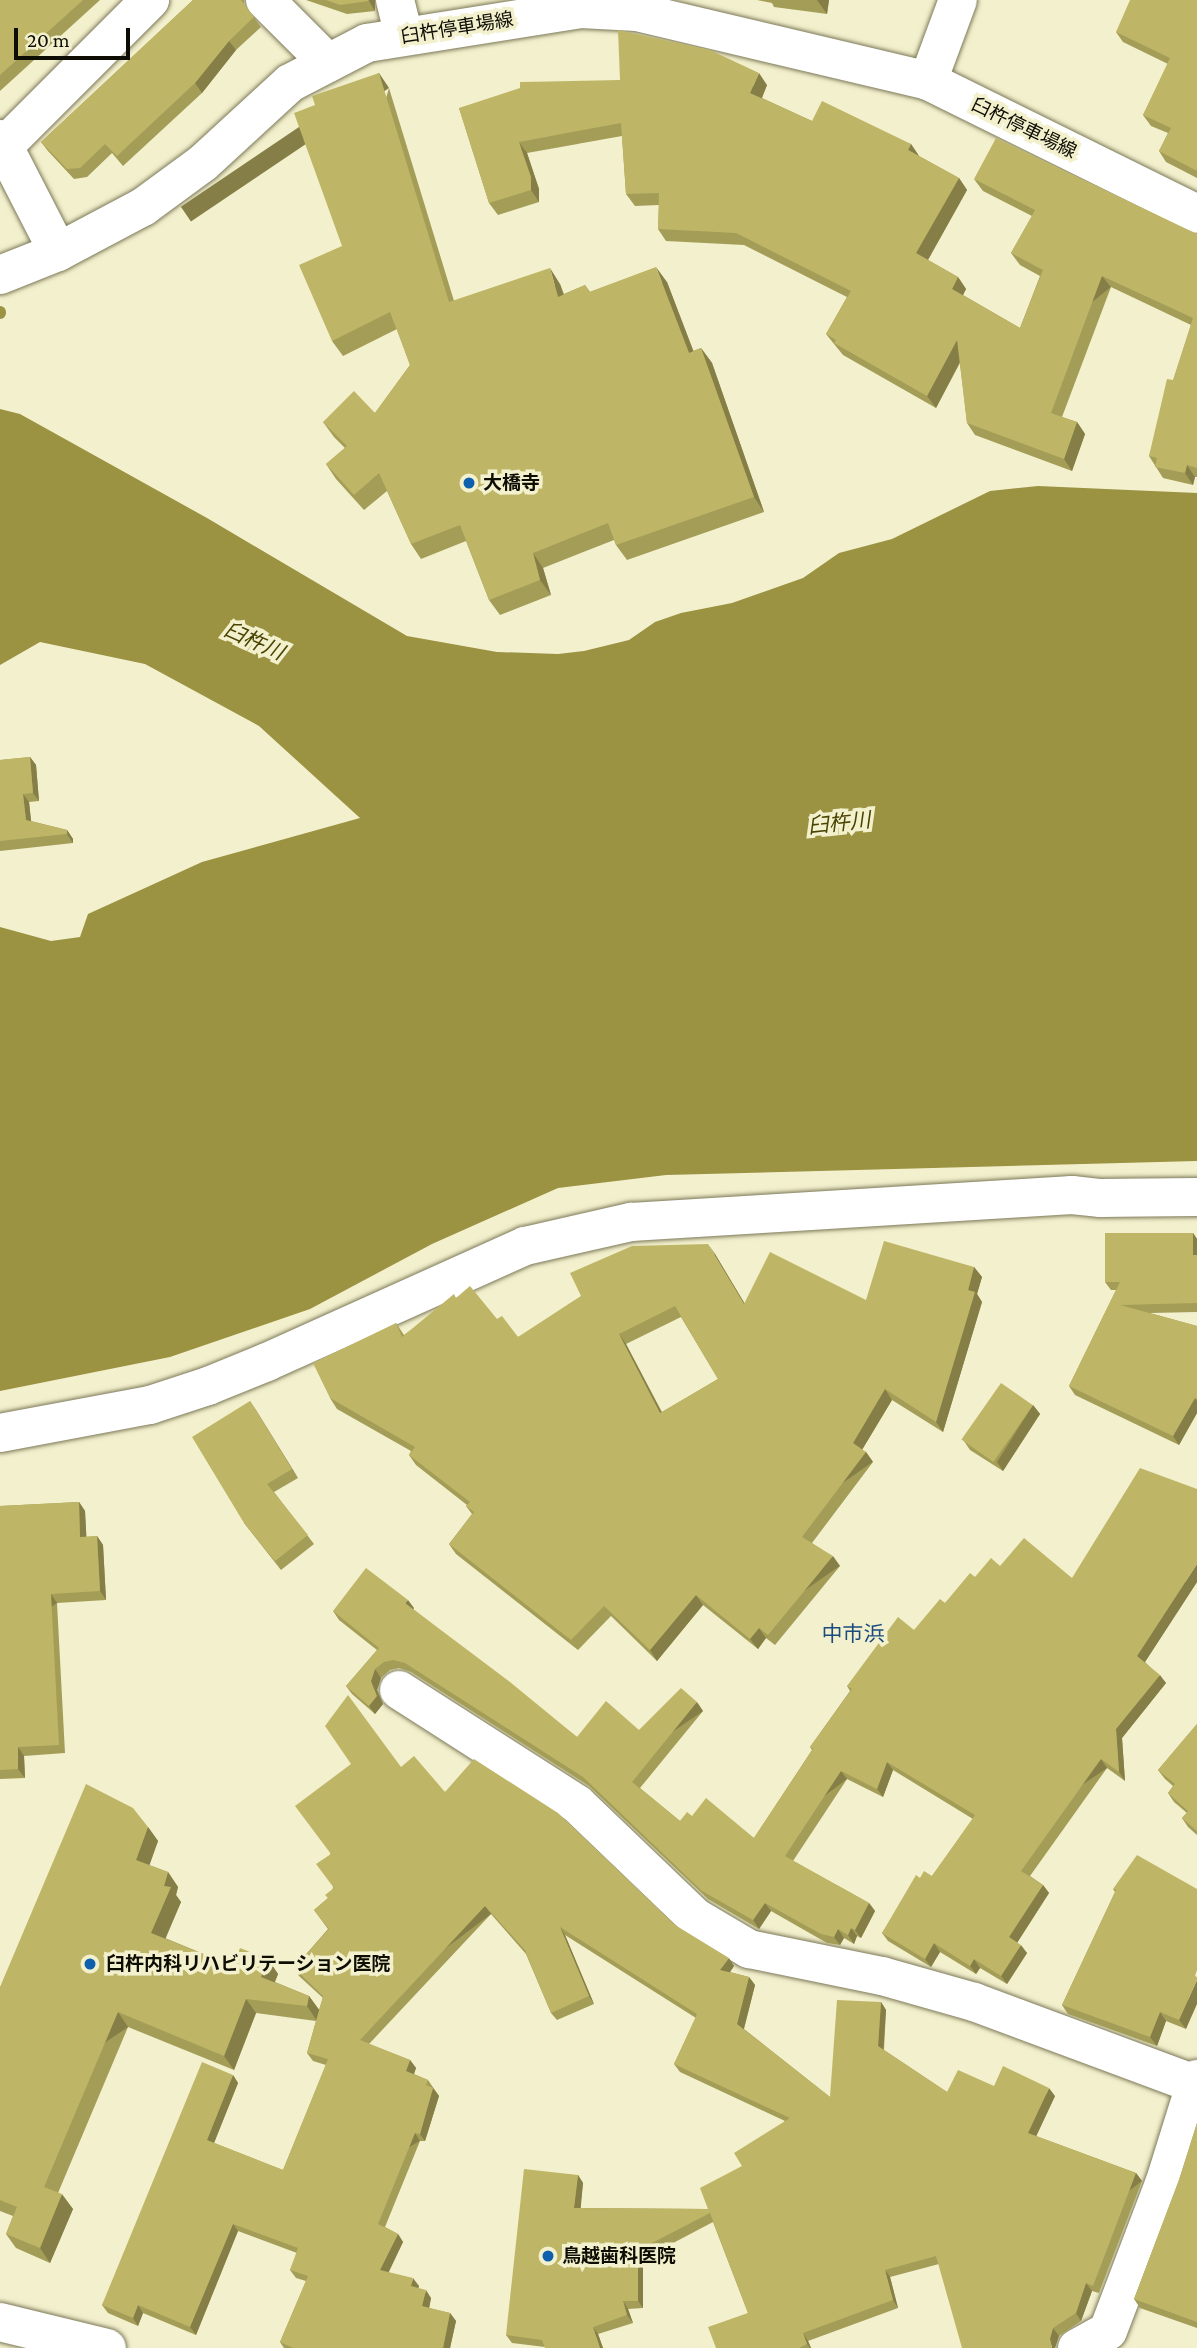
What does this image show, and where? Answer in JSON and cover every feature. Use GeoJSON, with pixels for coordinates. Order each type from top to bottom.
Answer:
{"type":"FeatureCollection","features":[{"type":"Feature","properties":{"kind":"street"},"geometry":{"type":"LineString","coordinates":[[58,252],[3,142],[150,0]]}},
{"type":"Feature","properties":{"kind":"street"},"geometry":{"type":"LineString","coordinates":[[265,0],[328,63]]}},
{"type":"Feature","properties":{"kind":"street"},"geometry":{"type":"LineString","coordinates":[[928,80],[958,0]]}},
{"type":"Feature","properties":{"kind":"street","name":"臼杵停車場線"},"geometry":{"type":"LineString","coordinates":[[0,275],[58,252],[143,207],[203,163],[290,83],[367,43],[399,18],[581,9],[637,12],[928,80],[1197,215]]}},
{"type":"Feature","properties":{"kind":"street"},"geometry":{"type":"LineString","coordinates":[[0,1433],[150,1405],[208,1386],[525,1246],[631,1222],[1072,1195],[1101,1198],[1197,1197]]}},
{"type":"Feature","properties":{"kind":"street"},"geometry":{"type":"LineString","coordinates":[[399,1690],[577,1804],[695,1917],[749,1949],[882,1976],[974,2002],[1196,2082],[1165,2181],[1108,2331],[1077,2348]]}},
{"type":"Feature","properties":{"kind":"street"},"geometry":{"type":"LineString","coordinates":[[0,2322],[107,2348]]}},
{"type":"Feature","properties":{"kind":"water","name":"臼杵川"},"geometry":{"type":"Polygon","coordinates":[[[0,409],[20,414],[207,518],[407,636],[497,652],[558,654],[629,640],[655,622],[681,613],[732,603],[803,578],[839,553],[892,539],[990,491],[1038,486],[1197,493],[1197,1161],[666,1175],[558,1188],[432,1244],[310,1309],[170,1357],[0,1391],[0,927],[51,941],[80,937],[88,914],[202,862],[360,818],[259,726],[145,664],[40,642],[0,665],[0,409]]]}},
{"type":"Feature","properties":{"kind":"building"},"geometry":{"type":"Polygon","coordinates":[[[0,0],[83,0],[0,75],[0,0]]]}},
{"type":"Feature","properties":{"kind":"building"},"geometry":{"type":"Polygon","coordinates":[[[193,0],[241,0],[254,17],[229,41],[195,83],[117,156],[105,144],[80,168],[67,169],[41,142],[193,0]]]}},
{"type":"Feature","properties":{"kind":"building"},"geometry":{"type":"Polygon","coordinates":[[[326,0],[368,0],[369,1],[340,5],[326,0]]]}},
{"type":"Feature","properties":{"kind":"building"},"geometry":{"type":"Polygon","coordinates":[[[1130,0],[1197,0],[1197,171],[1159,151],[1171,128],[1143,115],[1170,58],[1116,32],[1130,0]]]}},
{"type":"Feature","properties":{"kind":"building"},"geometry":{"type":"Polygon","coordinates":[[[618,30],[710,50],[759,73],[750,93],[812,121],[822,101],[911,144],[908,150],[959,178],[916,253],[958,277],[952,289],[1020,328],[1043,270],[1011,253],[1035,210],[974,179],[996,138],[1197,234],[1197,468],[1187,465],[1185,473],[1155,467],[1157,458],[1149,456],[1167,379],[1173,380],[1193,318],[1102,276],[1051,413],[1077,422],[1064,459],[967,423],[957,340],[927,396],[834,343],[836,340],[826,334],[851,291],[736,233],[658,229],[659,193],[626,194],[621,123],[519,142],[531,177],[531,190],[489,203],[459,108],[520,88],[520,82],[620,80],[618,30]]]}},
{"type":"Feature","properties":{"kind":"building"},"geometry":{"type":"Polygon","coordinates":[[[379,73],[449,302],[550,268],[558,297],[585,285],[589,292],[656,267],[689,353],[701,348],[754,497],[616,545],[608,523],[533,553],[540,580],[489,600],[460,525],[411,544],[379,473],[354,495],[326,464],[347,446],[323,422],[354,391],[375,413],[410,365],[390,312],[332,341],[299,265],[342,246],[294,113],[315,105],[312,96],[379,73]]]}},
{"type":"Feature","properties":{"kind":"building"},"geometry":{"type":"Polygon","coordinates":[[[30,757],[33,793],[23,794],[26,820],[67,830],[67,834],[0,841],[0,760],[30,757]]]}},
{"type":"Feature","properties":{"kind":"building"},"geometry":{"type":"Polygon","coordinates":[[[1105,1233],[1193,1233],[1193,1255],[1197,1255],[1197,1303],[1120,1305],[1197,1326],[1197,1399],[1195,1398],[1173,1436],[1069,1386],[1120,1282],[1105,1282],[1105,1233]]]}},
{"type":"Feature","properties":{"kind":"building"},"geometry":{"type":"Polygon","coordinates":[[[884,1241],[974,1267],[968,1290],[975,1292],[936,1422],[885,1389],[853,1443],[866,1452],[802,1537],[833,1556],[768,1635],[759,1628],[750,1639],[696,1595],[650,1650],[604,1606],[571,1640],[449,1544],[474,1512],[466,1506],[470,1502],[409,1455],[415,1447],[330,1398],[313,1363],[396,1323],[402,1337],[454,1294],[456,1298],[470,1286],[497,1319],[502,1316],[518,1337],[581,1296],[570,1273],[632,1246],[708,1244],[744,1304],[770,1252],[866,1300],[884,1241]],[[675,1306],[619,1334],[660,1413],[718,1379],[675,1306]]]}},
{"type":"Feature","properties":{"kind":"building"},"geometry":{"type":"Polygon","coordinates":[[[1001,1383],[1033,1405],[993,1462],[961,1440],[1001,1383]]]}},
{"type":"Feature","properties":{"kind":"building"},"geometry":{"type":"Polygon","coordinates":[[[250,1401],[292,1469],[267,1484],[308,1535],[275,1561],[244,1523],[192,1437],[250,1401]]]}},
{"type":"Feature","properties":{"kind":"building"},"geometry":{"type":"Polygon","coordinates":[[[1140,1468],[1197,1489],[1197,1564],[1137,1656],[1160,1675],[1116,1729],[1119,1772],[1101,1759],[1021,1871],[1043,1885],[1009,1937],[1021,1945],[1001,1976],[974,1959],[970,1966],[934,1943],[925,1959],[882,1933],[916,1875],[920,1878],[924,1871],[932,1876],[975,1815],[887,1762],[877,1789],[841,1771],[785,1856],[869,1903],[855,1930],[851,1928],[848,1935],[838,1929],[834,1937],[821,1934],[765,1903],[753,1920],[702,1891],[583,1777],[405,1663],[393,1660],[384,1662],[375,1669],[371,1681],[377,1696],[369,1706],[346,1686],[379,1648],[333,1611],[366,1568],[408,1600],[405,1603],[510,1682],[577,1737],[606,1701],[639,1730],[681,1688],[697,1702],[632,1782],[680,1821],[687,1812],[692,1816],[706,1798],[754,1838],[813,1749],[810,1747],[852,1689],[847,1686],[898,1617],[914,1630],[940,1599],[945,1603],[970,1573],[975,1577],[991,1558],[1000,1566],[1024,1538],[1072,1578],[1140,1468]]]}},
{"type":"Feature","properties":{"kind":"building"},"geometry":{"type":"Polygon","coordinates":[[[79,1502],[80,1537],[97,1536],[100,1591],[51,1594],[59,1745],[18,1747],[18,1769],[0,1770],[0,1506],[79,1502]]]}},
{"type":"Feature","properties":{"kind":"building"},"geometry":{"type":"Polygon","coordinates":[[[348,1695],[401,1767],[414,1756],[445,1792],[474,1759],[558,1813],[675,1925],[729,1958],[720,1970],[749,1977],[737,2024],[830,2097],[837,2000],[881,2002],[878,2046],[947,2092],[958,2070],[994,2086],[1003,2066],[1049,2088],[1028,2133],[1136,2173],[1093,2286],[1086,2283],[1076,2313],[1053,2328],[1050,2339],[1052,2348],[962,2348],[936,2256],[885,2270],[893,2300],[803,2333],[807,2344],[799,2348],[716,2348],[708,2327],[748,2313],[710,2213],[652,2243],[638,2243],[638,2301],[623,2301],[627,2315],[593,2327],[600,2348],[545,2348],[542,2340],[506,2335],[524,2169],[578,2175],[574,2208],[708,2209],[700,2188],[742,2166],[734,2153],[790,2118],[674,2064],[697,2014],[560,1927],[589,1996],[551,2013],[525,1950],[485,1906],[360,2040],[410,2060],[406,2071],[428,2080],[426,2085],[433,2088],[420,2134],[415,2133],[378,2224],[398,2234],[380,2270],[413,2278],[411,2286],[426,2290],[422,2306],[450,2313],[443,2348],[293,2348],[280,2342],[308,2276],[290,2270],[298,2248],[233,2224],[190,2327],[138,2305],[133,2318],[102,2305],[202,2062],[233,2075],[207,2140],[283,2170],[328,2059],[307,2053],[323,1996],[294,1968],[329,1929],[314,1910],[328,1898],[325,1895],[334,1888],[316,1864],[331,1854],[295,1806],[351,1764],[325,1726],[348,1695]]]}},
{"type":"Feature","properties":{"kind":"building"},"geometry":{"type":"Polygon","coordinates":[[[1197,1724],[1197,1831],[1182,1818],[1188,1811],[1168,1793],[1175,1784],[1158,1770],[1197,1724]]]}},
{"type":"Feature","properties":{"kind":"building","name":"臼杵内科リハビリテーション医院"},"geometry":{"type":"Polygon","coordinates":[[[86,1784],[133,1808],[148,1827],[136,1860],[168,1872],[164,1886],[171,1887],[151,1933],[233,1966],[240,1948],[268,1959],[261,1977],[309,1996],[307,2006],[246,1999],[224,2056],[118,2012],[44,2187],[62,2194],[40,2248],[6,2234],[17,2207],[0,2200],[0,1987],[86,1784]]]}},
{"type":"Feature","properties":{"kind":"building"},"geometry":{"type":"Polygon","coordinates":[[[1137,1855],[1197,1889],[1197,1980],[1179,2020],[1160,2012],[1150,2037],[1062,2005],[1116,1890],[1113,1889],[1137,1855]]]}},
{"type":"Feature","properties":{"kind":"building"},"geometry":{"type":"Polygon","coordinates":[[[1197,2123],[1197,2322],[1134,2299],[1179,2180],[1197,2123]]]}},
{"type":"Feature","properties":{"kind":"place","name":"大橋寺"},"geometry":{"type":"Point","coordinates":[469,483]}},
{"type":"Feature","properties":{"kind":"place","name":"臼杵内科リハビリテーション医院"},"geometry":{"type":"Point","coordinates":[90,1964]}},
{"type":"Feature","properties":{"kind":"place","name":"鳥越歯科医院"},"geometry":{"type":"Point","coordinates":[548,2256]}},
{"type":"Feature","properties":{"kind":"district","name":"中市浜"},"geometry":{"type":"Point","coordinates":[853,1634]}}]}
